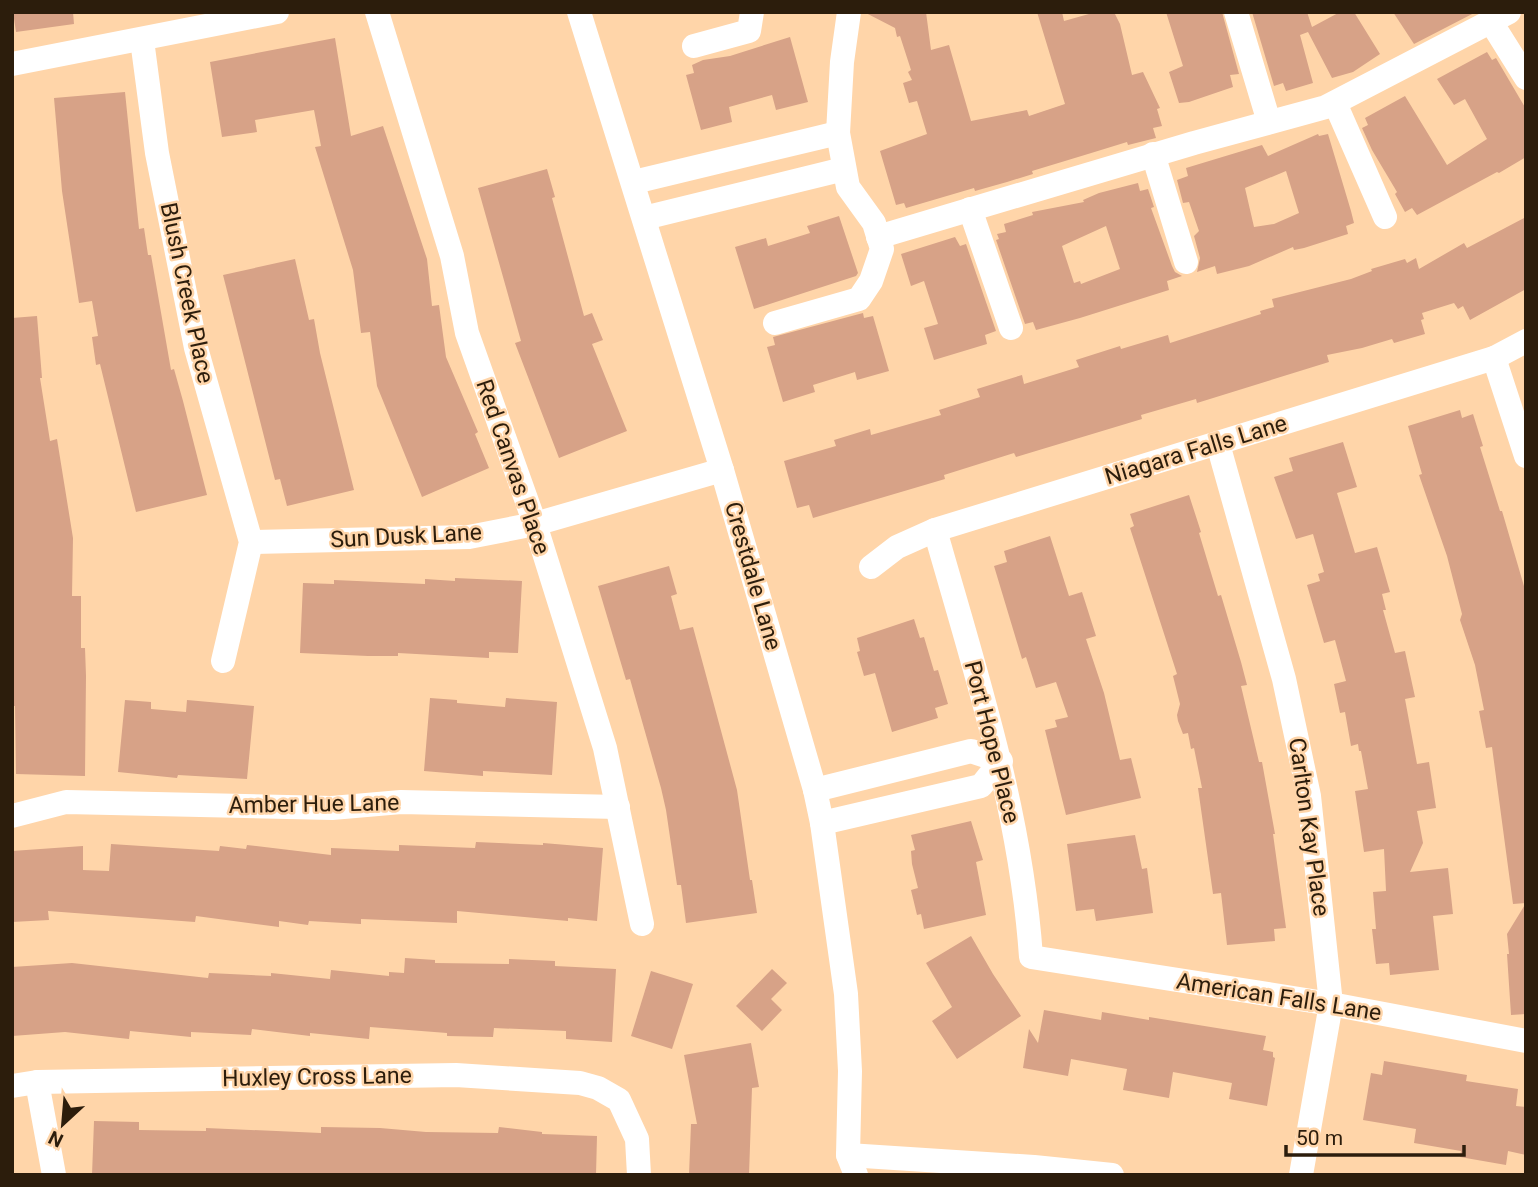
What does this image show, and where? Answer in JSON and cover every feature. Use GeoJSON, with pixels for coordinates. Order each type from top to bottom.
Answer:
{"type":"FeatureCollection","features":[{"type":"Feature","properties":{"kind":"street"},"geometry":{"type":"LineString","coordinates":[[12,64],[277,12]]}},
{"type":"Feature","properties":{"kind":"street","name":"Red Canvas Place"},"geometry":{"type":"LineString","coordinates":[[377,12],[452,256],[467,333],[535,524],[604,748],[642,923]]}},
{"type":"Feature","properties":{"kind":"street","name":"Crestdale Lane"},"geometry":{"type":"LineString","coordinates":[[579,12],[722,470],[815,790],[846,994],[850,1071],[846,1168]]}},
{"type":"Feature","properties":{"kind":"street"},"geometry":{"type":"LineString","coordinates":[[694,46],[749,31],[752,12]]}},
{"type":"Feature","properties":{"kind":"street"},"geometry":{"type":"LineString","coordinates":[[775,323],[859,299],[871,281],[882,249],[874,223],[848,187],[838,133],[842,62],[849,12]]}},
{"type":"Feature","properties":{"kind":"street"},"geometry":{"type":"LineString","coordinates":[[1236,12],[1269,122]]}},
{"type":"Feature","properties":{"kind":"street"},"geometry":{"type":"LineString","coordinates":[[878,237],[1153,154],[1326,107],[1500,17],[1526,78]]}},
{"type":"Feature","properties":{"kind":"street","name":"Blush Creek Place"},"geometry":{"type":"LineString","coordinates":[[142,40],[157,153],[196,348],[251,542]]}},
{"type":"Feature","properties":{"kind":"street"},"geometry":{"type":"LineString","coordinates":[[1335,103],[1385,218]]}},
{"type":"Feature","properties":{"kind":"street"},"geometry":{"type":"LineString","coordinates":[[634,182],[838,133]]}},
{"type":"Feature","properties":{"kind":"street"},"geometry":{"type":"LineString","coordinates":[[1153,154],[1186,262]]}},
{"type":"Feature","properties":{"kind":"street"},"geometry":{"type":"LineString","coordinates":[[644,218],[844,169]]}},
{"type":"Feature","properties":{"kind":"street"},"geometry":{"type":"LineString","coordinates":[[970,209],[1011,328]]}},
{"type":"Feature","properties":{"kind":"street","name":"Niagara Falls Lane"},"geometry":{"type":"LineString","coordinates":[[871,567],[897,547],[935,530],[1494,358],[1526,341]]}},
{"type":"Feature","properties":{"kind":"street"},"geometry":{"type":"LineString","coordinates":[[1494,358],[1526,456]]}},
{"type":"Feature","properties":{"kind":"street","name":"Carlton Kay Place"},"geometry":{"type":"LineString","coordinates":[[1218,444],[1284,679],[1309,796],[1331,1004],[1301,1175]]}},
{"type":"Feature","properties":{"kind":"street","name":"Sun Dusk Lane"},"geometry":{"type":"LineString","coordinates":[[251,542],[468,537],[535,524],[722,470]]}},
{"type":"Feature","properties":{"kind":"street","name":"Port Hope Place"},"geometry":{"type":"LineString","coordinates":[[935,530],[1001,761],[1027,899],[1031,957]]}},
{"type":"Feature","properties":{"kind":"street"},"geometry":{"type":"LineString","coordinates":[[223,661],[251,542]]}},
{"type":"Feature","properties":{"kind":"street"},"geometry":{"type":"LineString","coordinates":[[815,790],[971,751],[1001,761],[981,786],[822,823]]}},
{"type":"Feature","properties":{"kind":"street","name":"Amber Hue Lane"},"geometry":{"type":"LineString","coordinates":[[12,816],[66,802],[332,808],[401,802],[618,807]]}},
{"type":"Feature","properties":{"kind":"street","name":"American Falls Lane"},"geometry":{"type":"LineString","coordinates":[[1031,957],[1331,1004],[1526,1041]]}},
{"type":"Feature","properties":{"kind":"street","name":"Huxley Cross Lane"},"geometry":{"type":"LineString","coordinates":[[24,1084],[456,1075],[580,1083],[598,1088],[619,1100],[637,1139],[639,1175]]}},
{"type":"Feature","properties":{"kind":"street"},"geometry":{"type":"LineString","coordinates":[[24,1084],[54,1175]]}},
{"type":"Feature","properties":{"kind":"street"},"geometry":{"type":"LineString","coordinates":[[846,1168],[1112,1175]]}},
{"type":"Feature","properties":{"kind":"building"},"geometry":{"type":"Polygon","coordinates":[[[13,12],[73,12],[74,24],[16,32],[13,12]]]}},
{"type":"Feature","properties":{"kind":"building"},"geometry":{"type":"Polygon","coordinates":[[[864,12],[926,12],[931,50],[949,45],[971,121],[1027,110],[1029,116],[1065,104],[1037,12],[1062,12],[1064,21],[1096,12],[1114,12],[1120,24],[1132,75],[1143,72],[1160,108],[1157,109],[1162,126],[1153,128],[1156,138],[1128,145],[1127,142],[975,191],[974,188],[906,208],[904,203],[896,205],[880,151],[927,134],[917,101],[909,103],[903,83],[912,80],[900,36],[897,37],[895,28],[864,12]]]}},
{"type":"Feature","properties":{"kind":"building"},"geometry":{"type":"Polygon","coordinates":[[[1166,12],[1222,12],[1239,74],[1230,75],[1233,87],[1179,103],[1169,72],[1183,66],[1166,12]]]}},
{"type":"Feature","properties":{"kind":"building"},"geometry":{"type":"Polygon","coordinates":[[[1252,12],[1307,12],[1312,27],[1340,12],[1354,12],[1380,54],[1353,72],[1332,78],[1308,32],[1300,35],[1313,83],[1286,91],[1283,83],[1274,86],[1252,12]]]}},
{"type":"Feature","properties":{"kind":"building"},"geometry":{"type":"Polygon","coordinates":[[[1393,12],[1476,12],[1414,44],[1393,12]]]}},
{"type":"Feature","properties":{"kind":"building"},"geometry":{"type":"Polygon","coordinates":[[[790,37],[808,102],[776,110],[772,95],[729,107],[732,122],[701,130],[686,75],[694,73],[692,65],[790,37]]]}},
{"type":"Feature","properties":{"kind":"building"},"geometry":{"type":"Polygon","coordinates":[[[335,38],[351,136],[383,126],[427,259],[432,306],[439,305],[446,357],[478,432],[475,434],[489,468],[422,497],[377,386],[370,332],[361,333],[353,270],[315,147],[321,146],[314,110],[255,120],[257,132],[222,137],[210,62],[335,38]]]}},
{"type":"Feature","properties":{"kind":"building"},"geometry":{"type":"Polygon","coordinates":[[[1487,52],[1492,60],[1496,58],[1526,109],[1526,157],[1417,215],[1412,208],[1405,212],[1362,128],[1368,125],[1365,118],[1405,96],[1447,165],[1487,139],[1465,99],[1454,105],[1437,79],[1487,52]]]}},
{"type":"Feature","properties":{"kind":"building"},"geometry":{"type":"Polygon","coordinates":[[[125,92],[139,229],[144,228],[148,255],[151,255],[171,370],[174,369],[207,495],[136,512],[100,364],[96,365],[92,337],[98,336],[92,301],[79,303],[62,191],[54,98],[125,92]]]}},
{"type":"Feature","properties":{"kind":"building"},"geometry":{"type":"Polygon","coordinates":[[[1318,134],[1328,134],[1354,223],[1346,226],[1348,234],[1304,248],[1294,250],[1293,247],[1249,266],[1217,274],[1215,266],[1197,272],[1200,258],[1194,236],[1199,231],[1189,202],[1183,203],[1177,180],[1188,176],[1186,168],[1262,145],[1268,156],[1318,134]],[[1286,171],[1245,188],[1254,227],[1274,224],[1299,213],[1286,171]]]}},
{"type":"Feature","properties":{"kind":"building"},"geometry":{"type":"Polygon","coordinates":[[[547,169],[555,197],[552,198],[584,316],[592,313],[603,340],[592,344],[627,431],[559,458],[515,343],[521,341],[478,188],[547,169]]]}},
{"type":"Feature","properties":{"kind":"building"},"geometry":{"type":"Polygon","coordinates":[[[1138,183],[1140,191],[1148,189],[1154,207],[1151,208],[1172,266],[1175,272],[1182,276],[1167,281],[1169,290],[1036,330],[1033,322],[1025,324],[996,240],[999,239],[997,234],[1006,232],[1004,224],[1033,215],[1032,212],[1084,202],[1083,200],[1138,183]],[[1106,226],[1062,246],[1074,283],[1080,281],[1081,284],[1120,269],[1106,226]]]}},
{"type":"Feature","properties":{"kind":"building"},"geometry":{"type":"Polygon","coordinates":[[[839,216],[858,273],[856,276],[754,309],[735,247],[766,238],[768,246],[810,233],[807,226],[839,216]]]}},
{"type":"Feature","properties":{"kind":"building"},"geometry":{"type":"Polygon","coordinates":[[[1526,217],[1526,289],[1470,320],[1463,306],[1458,309],[1454,303],[1422,313],[1425,334],[1394,343],[1392,339],[1327,355],[1329,362],[1197,403],[1196,399],[1141,415],[1142,419],[1016,457],[1014,453],[944,475],[945,479],[813,518],[809,505],[797,508],[784,461],[836,446],[834,440],[870,429],[871,435],[941,415],[939,410],[980,397],[977,389],[1022,375],[1024,384],[1079,367],[1076,360],[1120,346],[1121,349],[1168,335],[1170,343],[1261,314],[1260,311],[1274,307],[1272,299],[1351,279],[1372,271],[1371,269],[1405,259],[1407,263],[1416,258],[1419,269],[1464,243],[1467,248],[1526,217]]]}},
{"type":"Feature","properties":{"kind":"building"},"geometry":{"type":"Polygon","coordinates":[[[955,237],[960,246],[966,244],[996,331],[985,335],[987,344],[934,360],[924,328],[938,324],[924,281],[911,286],[901,254],[955,237]]]}},
{"type":"Feature","properties":{"kind":"building"},"geometry":{"type":"Polygon","coordinates":[[[295,259],[309,320],[314,319],[354,490],[287,506],[280,479],[275,480],[223,275],[295,259]]]}},
{"type":"Feature","properties":{"kind":"building"},"geometry":{"type":"Polygon","coordinates":[[[863,313],[864,318],[873,316],[889,371],[857,380],[855,372],[813,385],[815,392],[783,402],[767,347],[775,345],[773,337],[863,313]]]}},
{"type":"Feature","properties":{"kind":"building"},"geometry":{"type":"Polygon","coordinates":[[[37,316],[40,378],[50,441],[57,439],[73,538],[72,596],[81,596],[81,648],[85,648],[86,676],[85,776],[16,774],[15,706],[12,706],[12,318],[37,316]]]}},
{"type":"Feature","properties":{"kind":"building"},"geometry":{"type":"Polygon","coordinates":[[[1460,410],[1462,418],[1473,414],[1483,446],[1480,447],[1526,593],[1526,903],[1513,904],[1492,747],[1486,748],[1479,711],[1484,710],[1475,665],[1460,620],[1462,614],[1447,556],[1419,475],[1422,474],[1408,426],[1460,410]]]}},
{"type":"Feature","properties":{"kind":"building"},"geometry":{"type":"Polygon","coordinates":[[[1343,442],[1357,487],[1337,493],[1355,553],[1377,547],[1390,592],[1382,594],[1386,610],[1383,610],[1395,653],[1405,651],[1415,697],[1405,699],[1417,764],[1429,762],[1436,808],[1417,811],[1423,843],[1410,872],[1448,868],[1453,914],[1433,916],[1439,970],[1390,975],[1389,963],[1376,964],[1372,929],[1376,929],[1373,892],[1386,891],[1384,849],[1364,852],[1355,791],[1368,789],[1361,751],[1358,744],[1351,746],[1345,712],[1340,713],[1334,684],[1346,681],[1335,640],[1324,643],[1307,585],[1320,581],[1318,574],[1324,572],[1313,534],[1296,539],[1274,477],[1293,471],[1289,458],[1343,442]]]}},
{"type":"Feature","properties":{"kind":"building"},"geometry":{"type":"Polygon","coordinates":[[[1189,495],[1218,596],[1221,595],[1241,662],[1247,685],[1241,686],[1259,762],[1262,762],[1275,834],[1286,928],[1274,929],[1275,941],[1227,945],[1221,893],[1213,894],[1198,788],[1202,788],[1194,748],[1191,749],[1188,733],[1183,734],[1178,721],[1180,704],[1173,676],[1177,674],[1130,528],[1134,526],[1130,514],[1189,495]]]}},
{"type":"Feature","properties":{"kind":"building"},"geometry":{"type":"Polygon","coordinates":[[[1050,536],[1069,596],[1082,592],[1096,636],[1086,639],[1104,693],[1120,760],[1131,758],[1141,798],[1066,815],[1045,730],[1057,727],[1055,720],[1068,717],[1056,682],[1036,688],[1026,657],[1022,659],[994,566],[1007,562],[1004,551],[1050,536]]]}},
{"type":"Feature","properties":{"kind":"building"},"geometry":{"type":"Polygon","coordinates":[[[669,566],[677,594],[671,596],[680,630],[693,627],[737,790],[757,913],[686,923],[661,788],[630,679],[626,680],[598,586],[669,566]]]}},
{"type":"Feature","properties":{"kind":"building"},"geometry":{"type":"Polygon","coordinates":[[[455,578],[522,581],[518,653],[489,652],[489,658],[398,653],[398,656],[368,656],[300,653],[303,583],[334,584],[334,580],[425,584],[425,579],[455,581],[455,578]]]}},
{"type":"Feature","properties":{"kind":"building"},"geometry":{"type":"Polygon","coordinates":[[[914,619],[920,638],[924,637],[934,671],[938,670],[948,704],[935,708],[938,718],[892,732],[875,673],[864,676],[857,652],[860,651],[857,638],[914,619]]]}},
{"type":"Feature","properties":{"kind":"building"},"geometry":{"type":"Polygon","coordinates":[[[430,698],[505,707],[506,698],[557,702],[552,775],[483,771],[483,776],[424,771],[430,698]]]}},
{"type":"Feature","properties":{"kind":"building"},"geometry":{"type":"Polygon","coordinates":[[[125,700],[151,702],[151,709],[186,712],[187,700],[254,706],[247,779],[178,775],[177,778],[118,772],[125,700]]]}},
{"type":"Feature","properties":{"kind":"building"},"geometry":{"type":"Polygon","coordinates":[[[971,821],[983,860],[976,862],[986,915],[924,929],[921,914],[917,915],[911,890],[918,888],[912,864],[911,851],[915,850],[911,835],[971,821]]]}},
{"type":"Feature","properties":{"kind":"building"},"geometry":{"type":"Polygon","coordinates":[[[1135,835],[1142,869],[1147,868],[1153,913],[1096,921],[1094,909],[1076,911],[1067,844],[1135,835]]]}},
{"type":"Feature","properties":{"kind":"building"},"geometry":{"type":"Polygon","coordinates":[[[476,842],[543,843],[603,848],[597,921],[457,911],[457,923],[361,919],[361,924],[309,921],[308,925],[279,921],[279,927],[196,916],[195,922],[48,911],[49,920],[12,922],[12,851],[83,846],[83,870],[109,871],[111,844],[219,851],[220,846],[246,849],[247,845],[331,855],[331,848],[399,851],[399,845],[475,848],[476,842]]]}},
{"type":"Feature","properties":{"kind":"building"},"geometry":{"type":"Polygon","coordinates":[[[1526,903],[1526,1014],[1511,1015],[1507,934],[1526,903]]]}},
{"type":"Feature","properties":{"kind":"building"},"geometry":{"type":"Polygon","coordinates":[[[971,936],[1021,1016],[957,1059],[932,1021],[952,1007],[926,963],[971,936]]]}},
{"type":"Feature","properties":{"kind":"building"},"geometry":{"type":"Polygon","coordinates":[[[405,958],[435,960],[435,963],[509,964],[509,959],[555,961],[555,966],[616,969],[612,1042],[566,1039],[566,1031],[494,1028],[493,1037],[447,1036],[447,1033],[370,1027],[369,1039],[252,1029],[251,1035],[191,1032],[191,1037],[130,1031],[129,1039],[65,1032],[12,1036],[12,967],[72,963],[208,978],[209,973],[271,976],[271,973],[330,979],[331,970],[389,976],[389,972],[404,973],[405,958]]]}},
{"type":"Feature","properties":{"kind":"building"},"geometry":{"type":"Polygon","coordinates":[[[772,969],[787,983],[771,999],[782,1010],[762,1031],[736,1006],[772,969]]]}},
{"type":"Feature","properties":{"kind":"building"},"geometry":{"type":"Polygon","coordinates":[[[651,971],[693,984],[672,1049],[631,1036],[651,971]]]}},
{"type":"Feature","properties":{"kind":"building"},"geometry":{"type":"Polygon","coordinates":[[[1044,1010],[1101,1020],[1102,1012],[1149,1020],[1149,1017],[1266,1036],[1263,1050],[1273,1052],[1275,1058],[1267,1106],[1229,1099],[1232,1083],[1173,1072],[1169,1098],[1123,1090],[1127,1069],[1071,1059],[1068,1076],[1023,1068],[1029,1029],[1038,1043],[1044,1010]]]}},
{"type":"Feature","properties":{"kind":"building"},"geometry":{"type":"Polygon","coordinates":[[[751,1043],[759,1087],[752,1088],[749,1175],[689,1175],[691,1124],[697,1124],[684,1055],[751,1043]]]}},
{"type":"Feature","properties":{"kind":"building"},"geometry":{"type":"Polygon","coordinates":[[[1384,1061],[1467,1075],[1466,1081],[1518,1089],[1516,1106],[1526,1107],[1526,1155],[1508,1151],[1506,1165],[1460,1157],[1461,1151],[1414,1143],[1416,1129],[1363,1120],[1371,1073],[1382,1075],[1384,1061]]]}},
{"type":"Feature","properties":{"kind":"building"},"geometry":{"type":"Polygon","coordinates":[[[94,1121],[139,1122],[139,1130],[206,1131],[206,1128],[321,1133],[321,1127],[498,1133],[499,1127],[542,1134],[597,1136],[596,1175],[92,1175],[94,1121]]]}}]}
